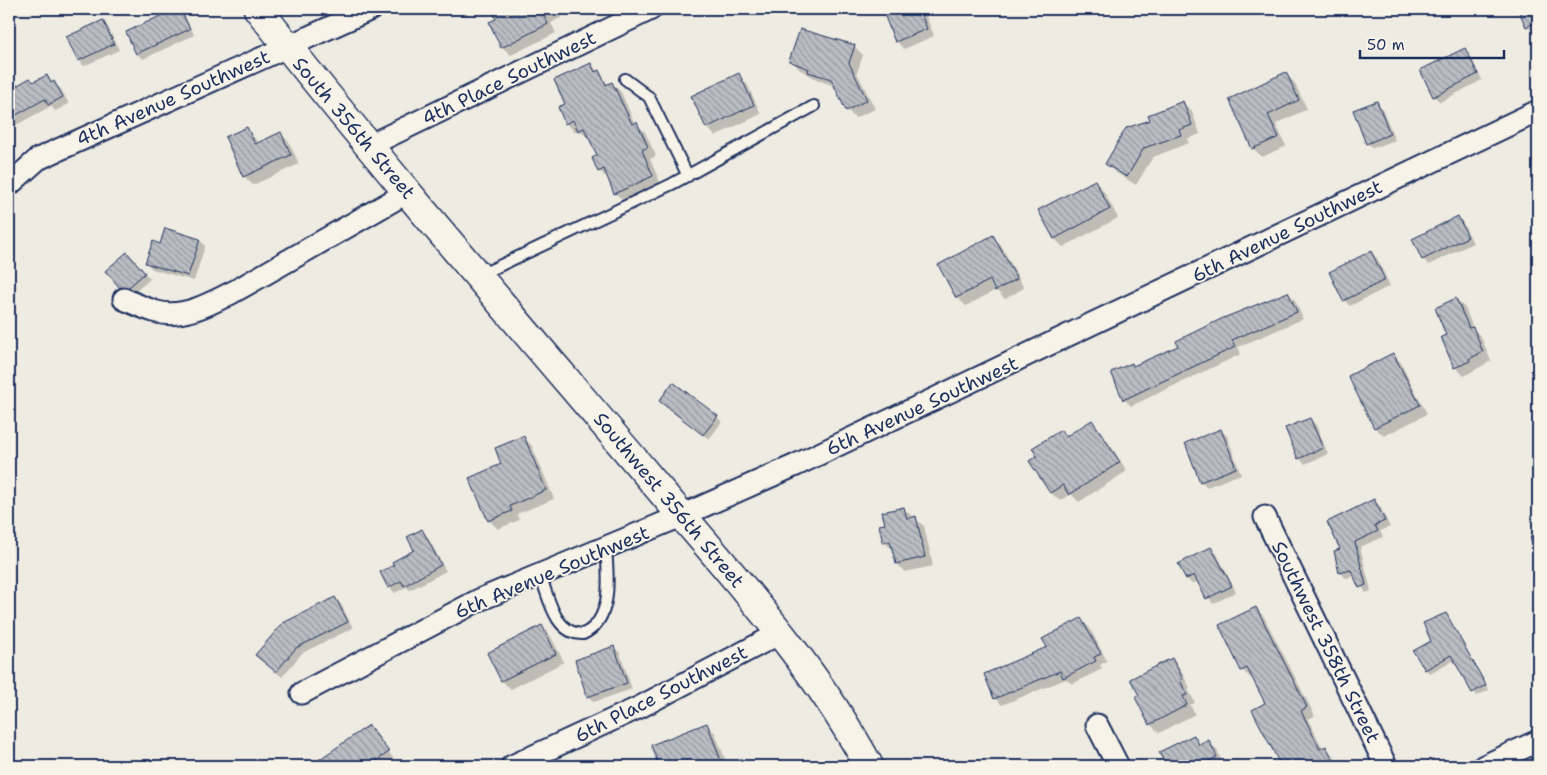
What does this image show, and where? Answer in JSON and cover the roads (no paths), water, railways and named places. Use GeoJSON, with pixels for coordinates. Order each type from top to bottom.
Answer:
{"type":"FeatureCollection","features":[{"type":"Feature","properties":{"kind":"main road","name":"South 356th Street"},"geometry":{"type":"LineString","coordinates":[[258,9],[368,146],[452,245]]}},
{"type":"Feature","properties":{"kind":"main road","name":"Southwest 356th Street"},"geometry":{"type":"LineString","coordinates":[[452,245],[782,632],[844,720],[869,766]]}},
{"type":"Feature","properties":{"kind":"street","name":"4th Avenue Southwest"},"geometry":{"type":"LineString","coordinates":[[9,185],[38,160],[371,9]]}},
{"type":"Feature","properties":{"kind":"street","name":"4th Place Southwest"},"geometry":{"type":"LineString","coordinates":[[368,146],[651,9]]}},
{"type":"Feature","properties":{"kind":"street","name":"6th Avenue Southwest"},"geometry":{"type":"LineString","coordinates":[[302,693],[479,600],[682,516],[926,404],[1538,112]]}},
{"type":"Feature","properties":{"kind":"street"},"geometry":{"type":"LineString","coordinates":[[124,299],[164,313],[185,312],[205,305],[235,292],[408,192]]}},
{"type":"Feature","properties":{"kind":"street","name":"Southwest 358th Street"},"geometry":{"type":"LineString","coordinates":[[1265,517],[1386,766]]}},
{"type":"Feature","properties":{"kind":"street","name":"6th Place Southwest"},"geometry":{"type":"LineString","coordinates":[[512,766],[640,707],[782,632]]}},
{"type":"Feature","properties":{"kind":"street"},"geometry":{"type":"LineString","coordinates":[[1097,725],[1118,766]]}},
{"type":"Feature","properties":{"kind":"street"},"geometry":{"type":"LineString","coordinates":[[1484,766],[1538,741]]}},
{"type":"Feature","properties":{"kind":"lane"},"geometry":{"type":"LineString","coordinates":[[624,79],[649,97],[688,176]]}},
{"type":"Feature","properties":{"kind":"lane"},"geometry":{"type":"LineString","coordinates":[[478,276],[688,176],[814,106]]}},
{"type":"Feature","properties":{"kind":"lane"},"geometry":{"type":"LineString","coordinates":[[540,575],[559,623],[566,631],[583,634],[595,625],[606,601],[609,582],[606,548]]}}]}
